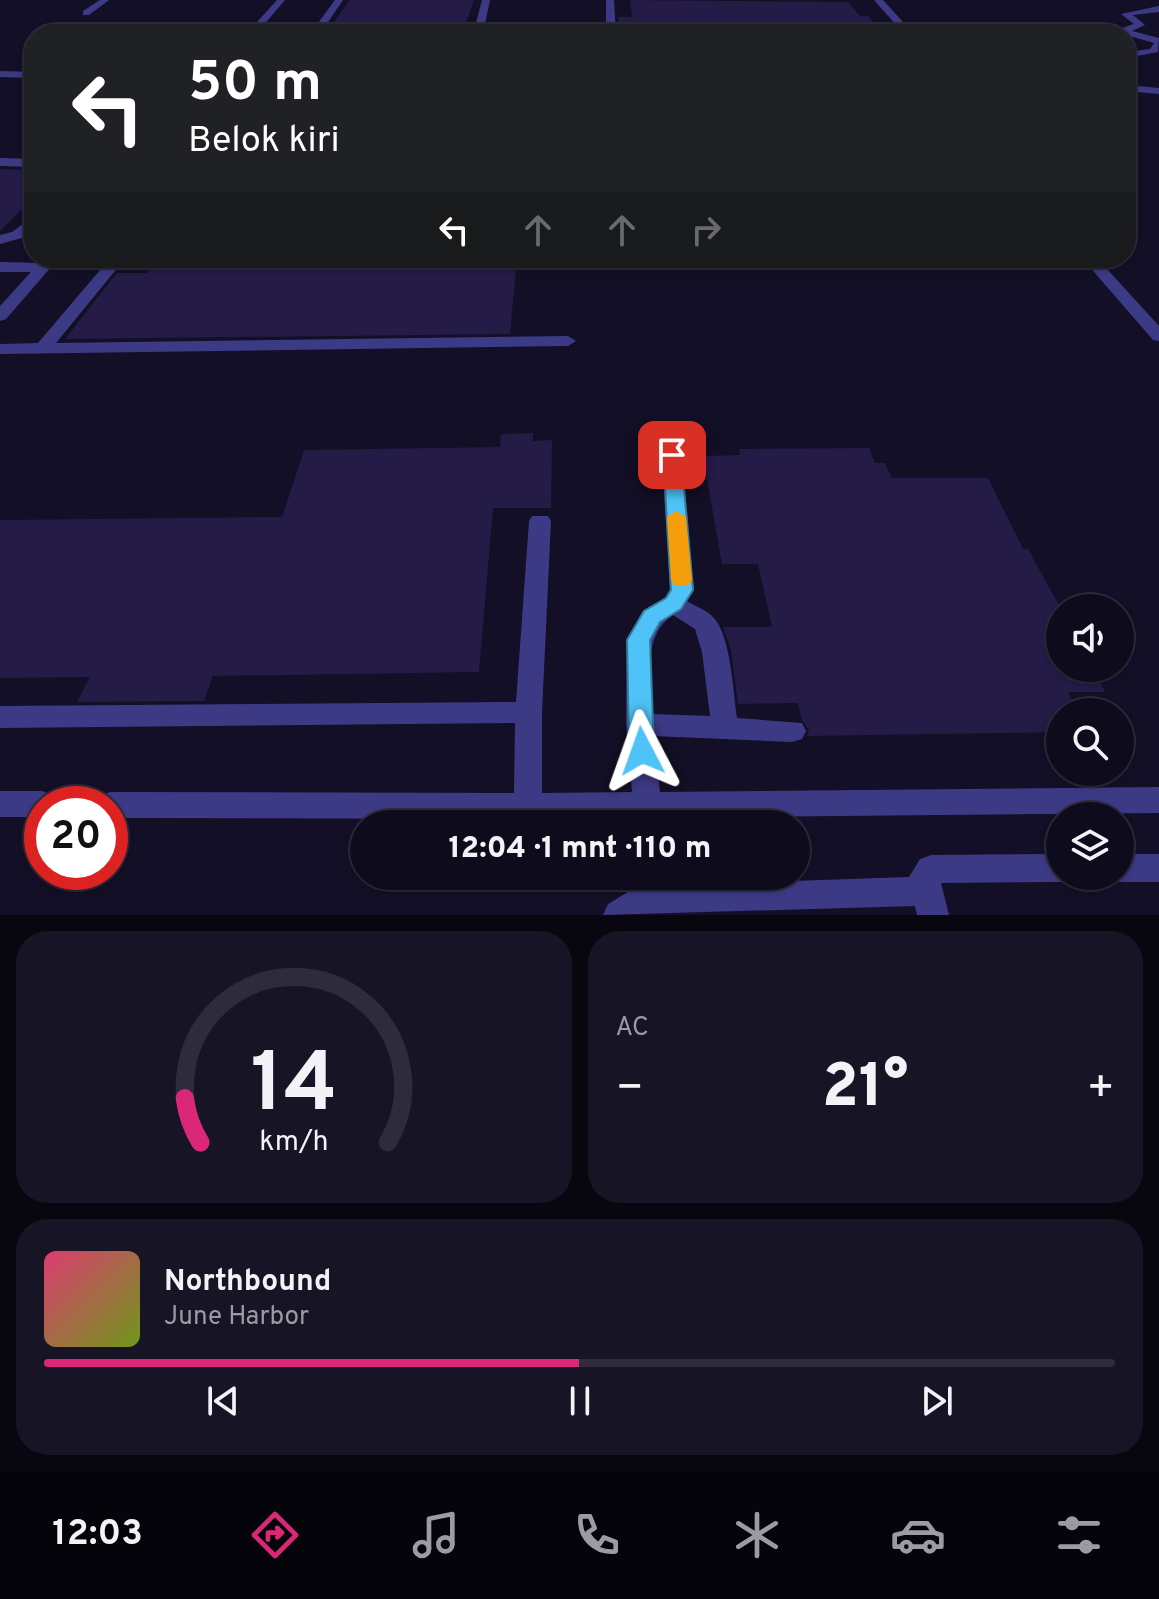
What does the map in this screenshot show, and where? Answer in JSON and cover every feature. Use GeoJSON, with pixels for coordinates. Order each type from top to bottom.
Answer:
{"type":"FeatureCollection","features":[{"type":"Feature","properties":{"kind":"street"},"geometry":{"type":"LineString","coordinates":[[86,13],[105,0]]}},
{"type":"Feature","properties":{"kind":"street"},"geometry":{"type":"LineString","coordinates":[[260,24],[281,0]]}},
{"type":"Feature","properties":{"kind":"street"},"geometry":{"type":"LineString","coordinates":[[322,24],[339,0]]}},
{"type":"Feature","properties":{"kind":"street"},"geometry":{"type":"LineString","coordinates":[[480,24],[486,0]]}},
{"type":"Feature","properties":{"kind":"street"},"geometry":{"type":"LineString","coordinates":[[610,0],[611,24]]}},
{"type":"Feature","properties":{"kind":"street"},"geometry":{"type":"LineString","coordinates":[[878,0],[900,24]]}},
{"type":"Feature","properties":{"kind":"street"},"geometry":{"type":"LineString","coordinates":[[1136,27],[1141,25],[1125,14],[1159,9]]}},
{"type":"Feature","properties":{"kind":"street"},"geometry":{"type":"LineString","coordinates":[[1136,35],[1159,42],[1153,52],[1136,54]]}},
{"type":"Feature","properties":{"kind":"street"},"geometry":{"type":"LineString","coordinates":[[1136,64],[1146,65]]}},
{"type":"Feature","properties":{"kind":"street"},"geometry":{"type":"LineString","coordinates":[[0,74],[24,75]]}},
{"type":"Feature","properties":{"kind":"street"},"geometry":{"type":"LineString","coordinates":[[1136,89],[1159,91]]}},
{"type":"Feature","properties":{"kind":"street"},"geometry":{"type":"LineString","coordinates":[[0,162],[24,163]]}},
{"type":"Feature","properties":{"kind":"street"},"geometry":{"type":"LineString","coordinates":[[0,240],[17,235],[24,229]]}},
{"type":"Feature","properties":{"kind":"street"},"geometry":{"type":"LineString","coordinates":[[0,267],[24,265]]}},
{"type":"Feature","properties":{"kind":"street"},"geometry":{"type":"LineString","coordinates":[[0,316],[43,268]]}},
{"type":"Feature","properties":{"kind":"street"},"geometry":{"type":"LineString","coordinates":[[43,348],[109,268]]}},
{"type":"Feature","properties":{"kind":"street"},"geometry":{"type":"LineString","coordinates":[[1098,268],[1159,336]]}},
{"type":"Feature","properties":{"kind":"street"},"geometry":{"type":"LineString","coordinates":[[0,349],[568,341]]}},
{"type":"Feature","properties":{"kind":"street"},"geometry":{"type":"LineString","coordinates":[[647,803],[639,724],[639,640],[652,617],[673,604],[682,590],[672,455]]}},
{"type":"Feature","properties":{"kind":"street"},"geometry":{"type":"LineString","coordinates":[[528,806],[529,712],[540,521]]}},
{"type":"Feature","properties":{"kind":"street"},"geometry":{"type":"LineString","coordinates":[[673,604],[705,624],[715,652],[725,728]]}},
{"type":"Feature","properties":{"kind":"street"},"geometry":{"type":"LineString","coordinates":[[0,717],[529,712]]}},
{"type":"Feature","properties":{"kind":"street"},"geometry":{"type":"LineString","coordinates":[[639,724],[792,731]]}},
{"type":"Feature","properties":{"kind":"street"},"geometry":{"type":"LineString","coordinates":[[128,805],[528,806],[1159,800]]}},
{"type":"Feature","properties":{"kind":"street"},"geometry":{"type":"LineString","coordinates":[[0,804],[24,804]]}},
{"type":"Feature","properties":{"kind":"street"},"geometry":{"type":"LineString","coordinates":[[619,915],[638,901],[929,903],[924,877],[931,869],[1046,868]]}},
{"type":"Feature","properties":{"kind":"street"},"geometry":{"type":"LineString","coordinates":[[1134,868],[1159,868]]}},
{"type":"Feature","properties":{"kind":"building"},"geometry":{"type":"Polygon","coordinates":[[[350,0],[474,0],[466,24],[332,24],[350,0]]]}},
{"type":"Feature","properties":{"kind":"building"},"geometry":{"type":"Polygon","coordinates":[[[630,0],[848,2],[860,16],[868,16],[875,24],[618,24],[618,17],[632,17],[630,0]]]}},
{"type":"Feature","properties":{"kind":"building"},"geometry":{"type":"Polygon","coordinates":[[[0,169],[24,170],[24,207],[0,231],[0,169]]]}},
{"type":"Feature","properties":{"kind":"building"},"geometry":{"type":"Polygon","coordinates":[[[150,268],[516,269],[510,334],[65,339],[117,273],[147,273],[150,268]]]}},
{"type":"Feature","properties":{"kind":"building"},"geometry":{"type":"Polygon","coordinates":[[[533,433],[533,441],[552,440],[551,508],[493,508],[479,672],[213,676],[204,701],[77,702],[90,677],[0,678],[0,520],[282,517],[304,450],[500,447],[501,434],[533,433]]]}},
{"type":"Feature","properties":{"kind":"building"},"geometry":{"type":"Polygon","coordinates":[[[869,448],[875,463],[885,463],[892,478],[988,478],[1023,549],[1028,549],[1053,594],[1046,594],[1046,682],[1100,682],[1105,692],[1068,692],[1071,698],[1046,698],[1046,732],[807,736],[809,730],[802,720],[798,703],[738,704],[731,650],[723,627],[772,627],[758,564],[722,564],[703,456],[740,455],[739,449],[869,448]]]}},
{"type":"Feature","properties":{"kind":"slow traffic"},"geometry":{"type":"LineString","coordinates":[[676,517],[681,580]]}},
{"type":"Feature","properties":{"kind":"route"},"geometry":{"type":"LineString","coordinates":[[642,751],[639,640],[652,617],[673,604],[682,590],[672,455]]}}]}
